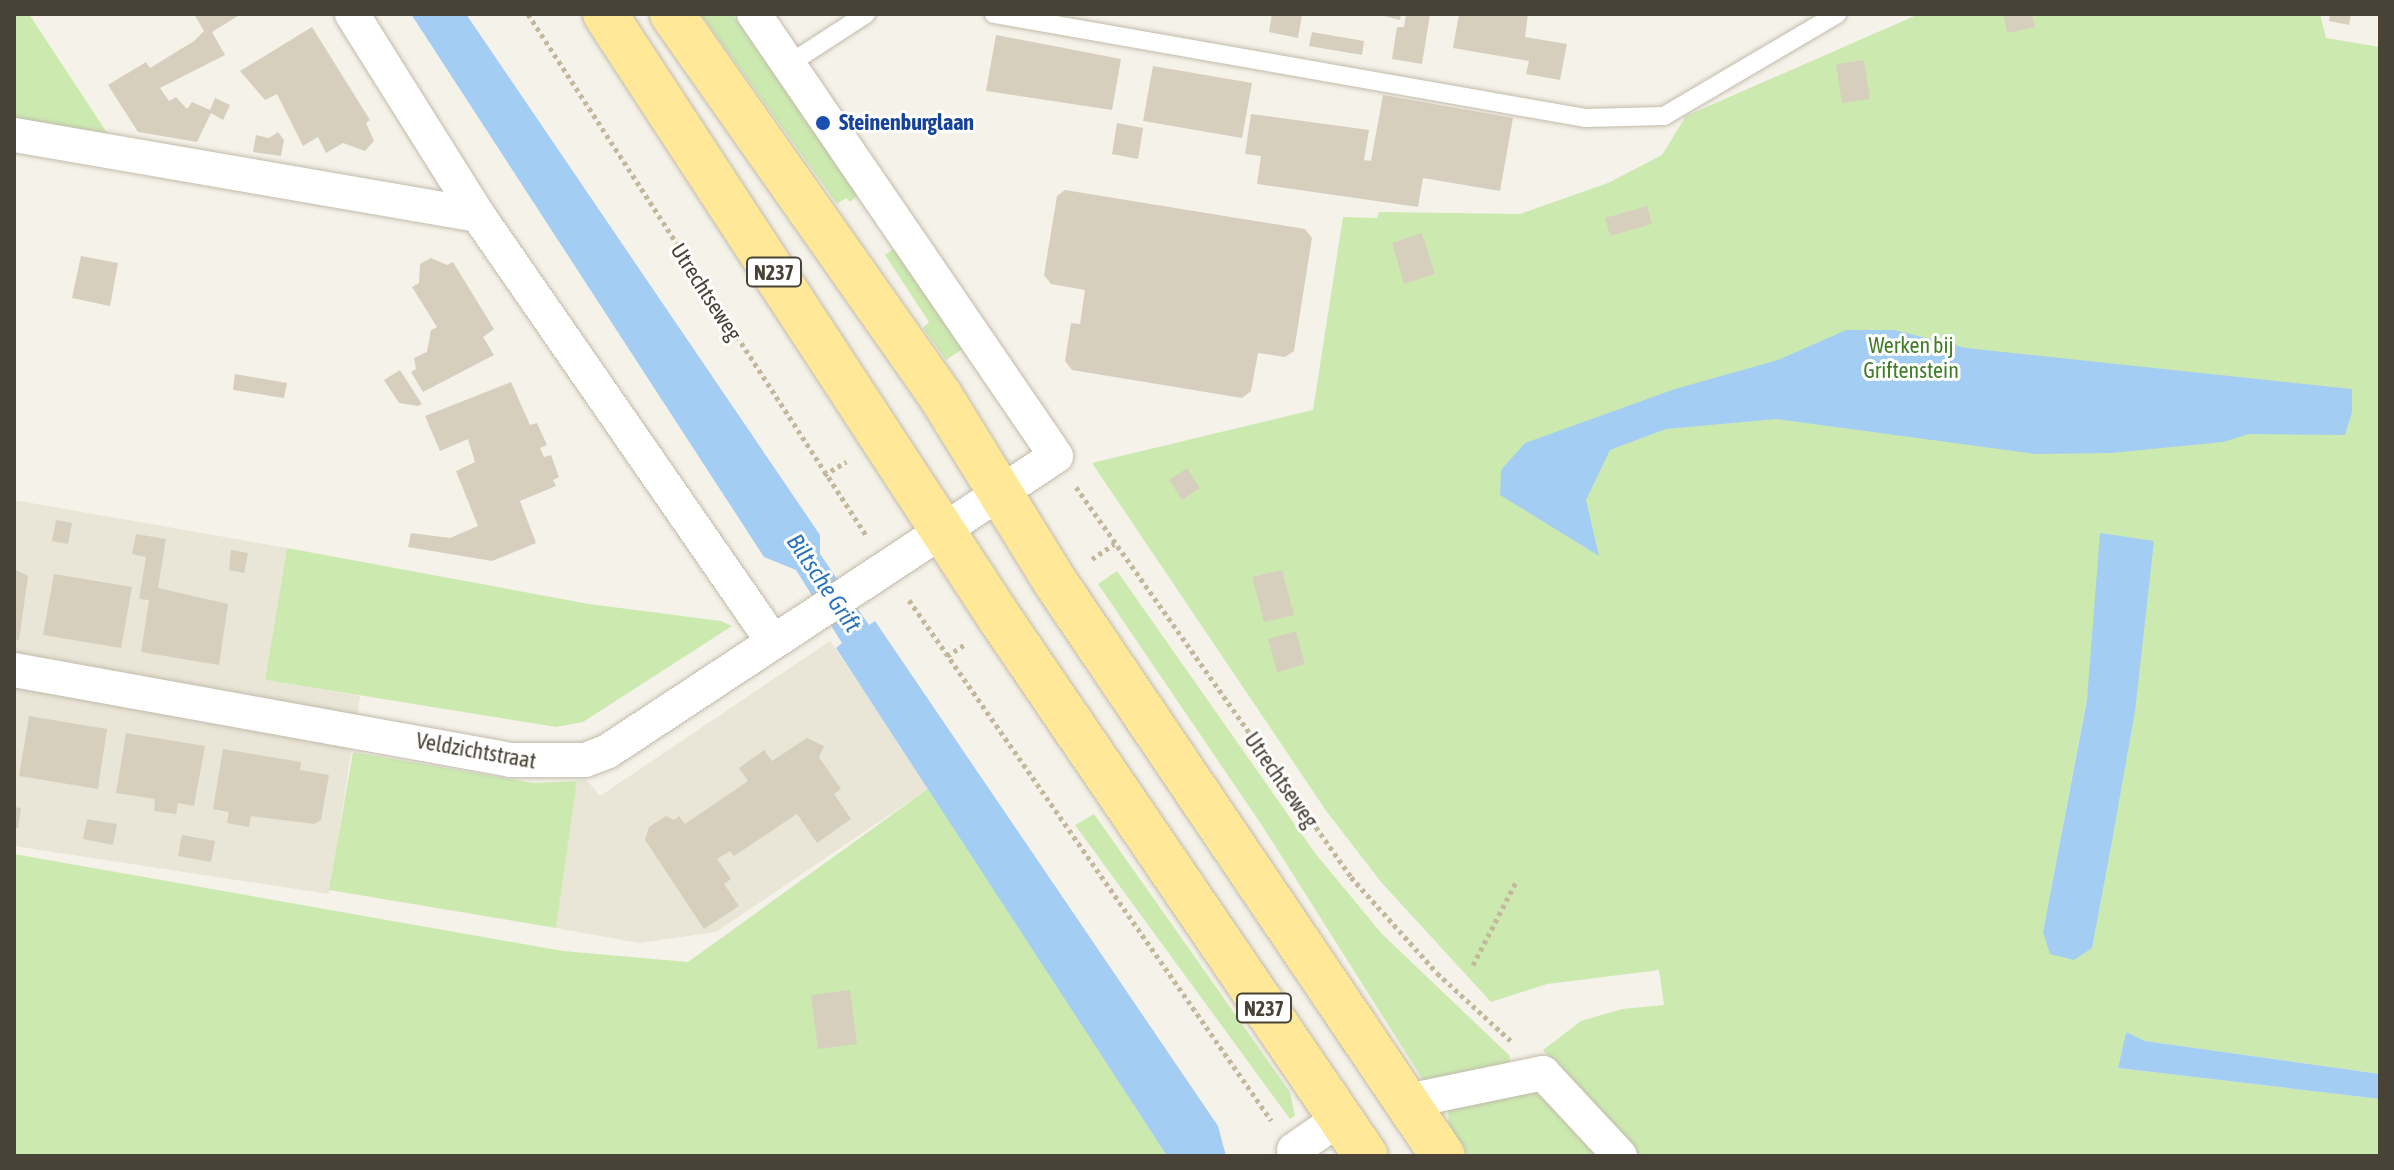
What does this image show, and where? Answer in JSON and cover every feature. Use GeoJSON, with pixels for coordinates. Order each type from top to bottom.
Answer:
{"type":"FeatureCollection","features":[{"type":"Feature","properties":{"kind":"main road","name":"N237"},"geometry":{"type":"LineString","coordinates":[[605,14],[943,530],[1366,1156]]}},
{"type":"Feature","properties":{"kind":"main road"},"geometry":{"type":"LineString","coordinates":[[672,14],[826,229],[1443,1156]]}},
{"type":"Feature","properties":{"kind":"street"},"geometry":{"type":"LineString","coordinates":[[352,14],[478,215],[772,640]]}},
{"type":"Feature","properties":{"kind":"street"},"geometry":{"type":"LineString","coordinates":[[754,14],[1056,456],[887,568]]}},
{"type":"Feature","properties":{"kind":"street"},"geometry":{"type":"LineString","coordinates":[[14,135],[478,215]]}},
{"type":"Feature","properties":{"kind":"street","name":"Veldzichtstraat"},"geometry":{"type":"LineString","coordinates":[[14,670],[549,764],[608,751],[772,640],[887,568]]}},
{"type":"Feature","properties":{"kind":"street"},"geometry":{"type":"LineString","coordinates":[[1408,1101],[1543,1073],[1620,1156]]}},
{"type":"Feature","properties":{"kind":"street"},"geometry":{"type":"LineString","coordinates":[[1288,1153],[1339,1119]]}},
{"type":"Feature","properties":{"kind":"lane"},"geometry":{"type":"LineString","coordinates":[[789,64],[866,14]]}},
{"type":"Feature","properties":{"kind":"lane"},"geometry":{"type":"LineString","coordinates":[[994,14],[1585,118],[1664,116],[1837,14]]}},
{"type":"Feature","properties":{"kind":"path","name":"Utrechtseweg"},"geometry":{"type":"LineString","coordinates":[[528,14],[887,568],[1288,1153]]}},
{"type":"Feature","properties":{"kind":"path","name":"Utrechtseweg"},"geometry":{"type":"LineString","coordinates":[[1056,456],[1351,877],[1437,973],[1543,1073]]}},
{"type":"Feature","properties":{"kind":"path"},"geometry":{"type":"LineString","coordinates":[[1473,965],[1517,880]]}},
{"type":"Feature","properties":{"kind":"shaded area"},"geometry":{"type":"Polygon","coordinates":[[[14,500],[287,548],[265,680],[360,696],[329,894],[14,846],[14,500]]]}},
{"type":"Feature","properties":{"kind":"shaded area"},"geometry":{"type":"Polygon","coordinates":[[[830,641],[929,788],[716,932],[639,943],[556,928],[577,781],[587,780],[600,796],[830,641]]]}},
{"type":"Feature","properties":{"kind":"green space"},"geometry":{"type":"Polygon","coordinates":[[[14,14],[29,14],[115,145],[14,127],[14,14]]]}},
{"type":"Feature","properties":{"kind":"green space"},"geometry":{"type":"Polygon","coordinates":[[[701,14],[732,14],[858,195],[850,202],[846,198],[837,204],[701,14]]]}},
{"type":"Feature","properties":{"kind":"green space","name":"Werken bij Griftenstein"},"geometry":{"type":"Polygon","coordinates":[[[1919,14],[2320,14],[2326,38],[2380,47],[2380,1074],[2145,1041],[2126,1032],[2118,1068],[2380,1099],[2380,1156],[1639,1156],[1543,1050],[1581,1021],[1622,1009],[1664,1005],[1659,970],[1547,984],[1491,1002],[1381,882],[1327,812],[1092,463],[1313,410],[1343,217],[1377,218],[1379,212],[1520,214],[1608,183],[1662,155],[1686,116],[1919,14]],[[2088,692],[2043,932],[2074,960],[2088,692]]]}},
{"type":"Feature","properties":{"kind":"green space"},"geometry":{"type":"Polygon","coordinates":[[[896,247],[964,348],[946,360],[923,328],[929,322],[885,255],[896,247]]]}},
{"type":"Feature","properties":{"kind":"green space"},"geometry":{"type":"Polygon","coordinates":[[[287,548],[589,604],[721,621],[732,626],[583,722],[556,727],[265,680],[287,548]]]}},
{"type":"Feature","properties":{"kind":"green space"},"geometry":{"type":"Polygon","coordinates":[[[1117,571],[1315,853],[1382,934],[1510,1056],[1509,1066],[1435,1083],[1423,1080],[1263,827],[1098,584],[1117,571]]]}},
{"type":"Feature","properties":{"kind":"green space"},"geometry":{"type":"Polygon","coordinates":[[[353,752],[534,783],[577,781],[556,928],[329,890],[353,752]]]}},
{"type":"Feature","properties":{"kind":"green space"},"geometry":{"type":"Polygon","coordinates":[[[929,788],[1167,1156],[14,1156],[14,854],[563,951],[688,962],[929,788]]]}},
{"type":"Feature","properties":{"kind":"green space"},"geometry":{"type":"Polygon","coordinates":[[[1094,814],[1290,1092],[1295,1116],[1290,1119],[1075,825],[1094,814]]]}},
{"type":"Feature","properties":{"kind":"green space"},"geometry":{"type":"Polygon","coordinates":[[[1525,1089],[1563,1105],[1605,1156],[1468,1156],[1449,1127],[1448,1109],[1525,1089]]]}},
{"type":"Feature","properties":{"kind":"water","name":"Biltsche Grift"},"geometry":{"type":"Polygon","coordinates":[[[411,14],[466,14],[820,535],[820,554],[869,625],[875,621],[1218,1126],[1226,1156],[1167,1156],[836,648],[842,643],[796,570],[764,557],[411,14]]]}},
{"type":"Feature","properties":{"kind":"water"},"geometry":{"type":"Polygon","coordinates":[[[1846,330],[1894,330],[1966,348],[2352,389],[2352,412],[2345,435],[2249,434],[2223,442],[2111,453],[2036,454],[1777,419],[1666,429],[1610,450],[1586,500],[1599,556],[1500,495],[1501,470],[1525,443],[1675,389],[1778,360],[1846,330]]]}},
{"type":"Feature","properties":{"kind":"water"},"geometry":{"type":"Polygon","coordinates":[[[2100,533],[2154,541],[2135,711],[2092,948],[2074,960],[2050,954],[2043,932],[2087,699],[2100,533]]]}},
{"type":"Feature","properties":{"kind":"water"},"geometry":{"type":"Polygon","coordinates":[[[2126,1032],[2145,1041],[2380,1074],[2380,1099],[2118,1068],[2126,1032]]]}},
{"type":"Feature","properties":{"kind":"building"},"geometry":{"type":"Polygon","coordinates":[[[194,14],[241,14],[212,32],[225,55],[160,88],[169,101],[176,97],[187,109],[192,102],[210,110],[215,98],[230,105],[223,120],[211,113],[197,142],[138,132],[108,85],[146,62],[150,68],[194,41],[204,31],[194,14]]]}},
{"type":"Feature","properties":{"kind":"building"},"geometry":{"type":"Polygon","coordinates":[[[1272,14],[1302,14],[1298,38],[1269,32],[1272,14]]]}},
{"type":"Feature","properties":{"kind":"building"},"geometry":{"type":"Polygon","coordinates":[[[1376,14],[1401,14],[1400,20],[1376,14]]]}},
{"type":"Feature","properties":{"kind":"building"},"geometry":{"type":"Polygon","coordinates":[[[1406,14],[1430,14],[1422,64],[1392,59],[1397,27],[1404,27],[1406,14]]]}},
{"type":"Feature","properties":{"kind":"building"},"geometry":{"type":"Polygon","coordinates":[[[1459,14],[1528,14],[1525,37],[1567,44],[1560,80],[1526,74],[1529,61],[1453,48],[1459,14]]]}},
{"type":"Feature","properties":{"kind":"building"},"geometry":{"type":"Polygon","coordinates":[[[2003,14],[2032,14],[2035,27],[2007,33],[2003,14]]]}},
{"type":"Feature","properties":{"kind":"building"},"geometry":{"type":"Polygon","coordinates":[[[2330,14],[2351,14],[2349,25],[2329,21],[2330,14]]]}},
{"type":"Feature","properties":{"kind":"building"},"geometry":{"type":"Polygon","coordinates":[[[312,27],[370,120],[366,123],[374,141],[365,151],[343,143],[326,153],[318,137],[303,146],[277,94],[265,100],[240,71],[312,27]]]}},
{"type":"Feature","properties":{"kind":"building"},"geometry":{"type":"Polygon","coordinates":[[[1312,32],[1364,41],[1362,55],[1309,46],[1312,32]]]}},
{"type":"Feature","properties":{"kind":"building"},"geometry":{"type":"Polygon","coordinates":[[[996,35],[1121,59],[1112,110],[986,91],[996,35]]]}},
{"type":"Feature","properties":{"kind":"building"},"geometry":{"type":"Polygon","coordinates":[[[1864,60],[1870,99],[1842,103],[1836,64],[1864,60]]]}},
{"type":"Feature","properties":{"kind":"building"},"geometry":{"type":"Polygon","coordinates":[[[1153,66],[1252,83],[1242,138],[1143,121],[1153,66]]]}},
{"type":"Feature","properties":{"kind":"building"},"geometry":{"type":"Polygon","coordinates":[[[1383,95],[1513,118],[1500,191],[1423,178],[1418,207],[1257,184],[1261,156],[1245,154],[1251,114],[1369,130],[1364,160],[1371,161],[1383,95]]]}},
{"type":"Feature","properties":{"kind":"building"},"geometry":{"type":"Polygon","coordinates":[[[1117,123],[1143,128],[1138,159],[1112,154],[1117,123]]]}},
{"type":"Feature","properties":{"kind":"building"},"geometry":{"type":"Polygon","coordinates":[[[278,132],[284,140],[281,156],[253,152],[256,135],[269,138],[278,132]]]}},
{"type":"Feature","properties":{"kind":"building"},"geometry":{"type":"Polygon","coordinates":[[[1065,190],[1305,229],[1312,238],[1294,351],[1285,357],[1258,353],[1251,391],[1242,398],[1072,370],[1065,361],[1071,323],[1080,324],[1085,290],[1051,284],[1044,275],[1057,196],[1065,190]]]}},
{"type":"Feature","properties":{"kind":"building"},"geometry":{"type":"Polygon","coordinates":[[[1647,206],[1652,224],[1610,236],[1605,218],[1647,206]]]}},
{"type":"Feature","properties":{"kind":"building"},"geometry":{"type":"Polygon","coordinates":[[[1422,233],[1435,274],[1404,284],[1392,243],[1422,233]]]}},
{"type":"Feature","properties":{"kind":"building"},"geometry":{"type":"Polygon","coordinates":[[[81,256],[118,263],[110,306],[72,298],[81,256]]]}},
{"type":"Feature","properties":{"kind":"building"},"geometry":{"type":"Polygon","coordinates":[[[431,258],[447,265],[453,262],[494,329],[483,337],[494,355],[423,392],[411,372],[416,369],[414,358],[427,352],[431,330],[437,327],[412,287],[419,283],[420,264],[431,258]]]}},
{"type":"Feature","properties":{"kind":"building"},"geometry":{"type":"Polygon","coordinates":[[[400,370],[422,404],[399,403],[384,380],[400,370]]]}},
{"type":"Feature","properties":{"kind":"building"},"geometry":{"type":"Polygon","coordinates":[[[235,374],[287,383],[284,398],[233,390],[235,374]]]}},
{"type":"Feature","properties":{"kind":"building"},"geometry":{"type":"Polygon","coordinates":[[[511,382],[530,425],[537,423],[547,445],[540,448],[544,457],[551,455],[559,477],[553,480],[556,486],[520,501],[536,543],[492,561],[408,547],[411,533],[450,538],[478,526],[456,471],[475,462],[468,439],[440,451],[425,416],[511,382]]]}},
{"type":"Feature","properties":{"kind":"building"},"geometry":{"type":"Polygon","coordinates":[[[1187,468],[1200,488],[1182,500],[1169,480],[1187,468]]]}},
{"type":"Feature","properties":{"kind":"building"},"geometry":{"type":"Polygon","coordinates":[[[56,520],[72,523],[68,544],[52,541],[56,520]]]}},
{"type":"Feature","properties":{"kind":"building"},"geometry":{"type":"Polygon","coordinates":[[[136,534],[166,539],[158,588],[228,604],[219,665],[141,652],[149,600],[139,599],[146,557],[132,554],[136,534]]]}},
{"type":"Feature","properties":{"kind":"building"},"geometry":{"type":"Polygon","coordinates":[[[231,550],[248,553],[244,573],[229,570],[231,550]]]}},
{"type":"Feature","properties":{"kind":"building"},"geometry":{"type":"Polygon","coordinates":[[[14,569],[28,576],[19,640],[14,639],[14,569]]]}},
{"type":"Feature","properties":{"kind":"building"},"geometry":{"type":"Polygon","coordinates":[[[1282,570],[1294,615],[1264,622],[1252,577],[1282,570]]]}},
{"type":"Feature","properties":{"kind":"building"},"geometry":{"type":"Polygon","coordinates":[[[54,574],[132,587],[121,648],[43,635],[54,574]]]}},
{"type":"Feature","properties":{"kind":"building"},"geometry":{"type":"Polygon","coordinates":[[[1296,631],[1305,664],[1277,672],[1268,639],[1296,631]]]}},
{"type":"Feature","properties":{"kind":"building"},"geometry":{"type":"Polygon","coordinates":[[[29,716],[107,729],[98,789],[19,776],[29,716]]]}},
{"type":"Feature","properties":{"kind":"building"},"geometry":{"type":"Polygon","coordinates":[[[126,733],[205,746],[194,806],[178,803],[176,814],[154,811],[155,799],[116,793],[126,733]]]}},
{"type":"Feature","properties":{"kind":"building"},"geometry":{"type":"Polygon","coordinates":[[[807,738],[824,746],[819,757],[841,789],[834,794],[851,819],[817,843],[797,814],[734,856],[730,851],[717,859],[731,879],[724,884],[739,906],[704,929],[645,840],[649,827],[666,816],[674,820],[679,816],[685,824],[748,781],[739,768],[764,750],[772,761],[807,738]]]}},
{"type":"Feature","properties":{"kind":"building"},"geometry":{"type":"Polygon","coordinates":[[[223,749],[301,762],[300,770],[329,775],[321,820],[314,824],[251,816],[249,827],[227,823],[229,812],[213,809],[223,749]]]}},
{"type":"Feature","properties":{"kind":"building"},"geometry":{"type":"Polygon","coordinates":[[[14,807],[21,808],[18,828],[14,828],[14,807]]]}},
{"type":"Feature","properties":{"kind":"building"},"geometry":{"type":"Polygon","coordinates":[[[87,819],[117,824],[113,845],[83,839],[87,819]]]}},
{"type":"Feature","properties":{"kind":"building"},"geometry":{"type":"Polygon","coordinates":[[[182,835],[215,841],[211,862],[178,856],[182,835]]]}},
{"type":"Feature","properties":{"kind":"building"},"geometry":{"type":"Polygon","coordinates":[[[850,990],[857,1044],[818,1049],[811,995],[850,990]]]}},
{"type":"Feature","properties":{"kind":"place","name":"Steinenburglaan"},"geometry":{"type":"Point","coordinates":[823,123]}}]}
